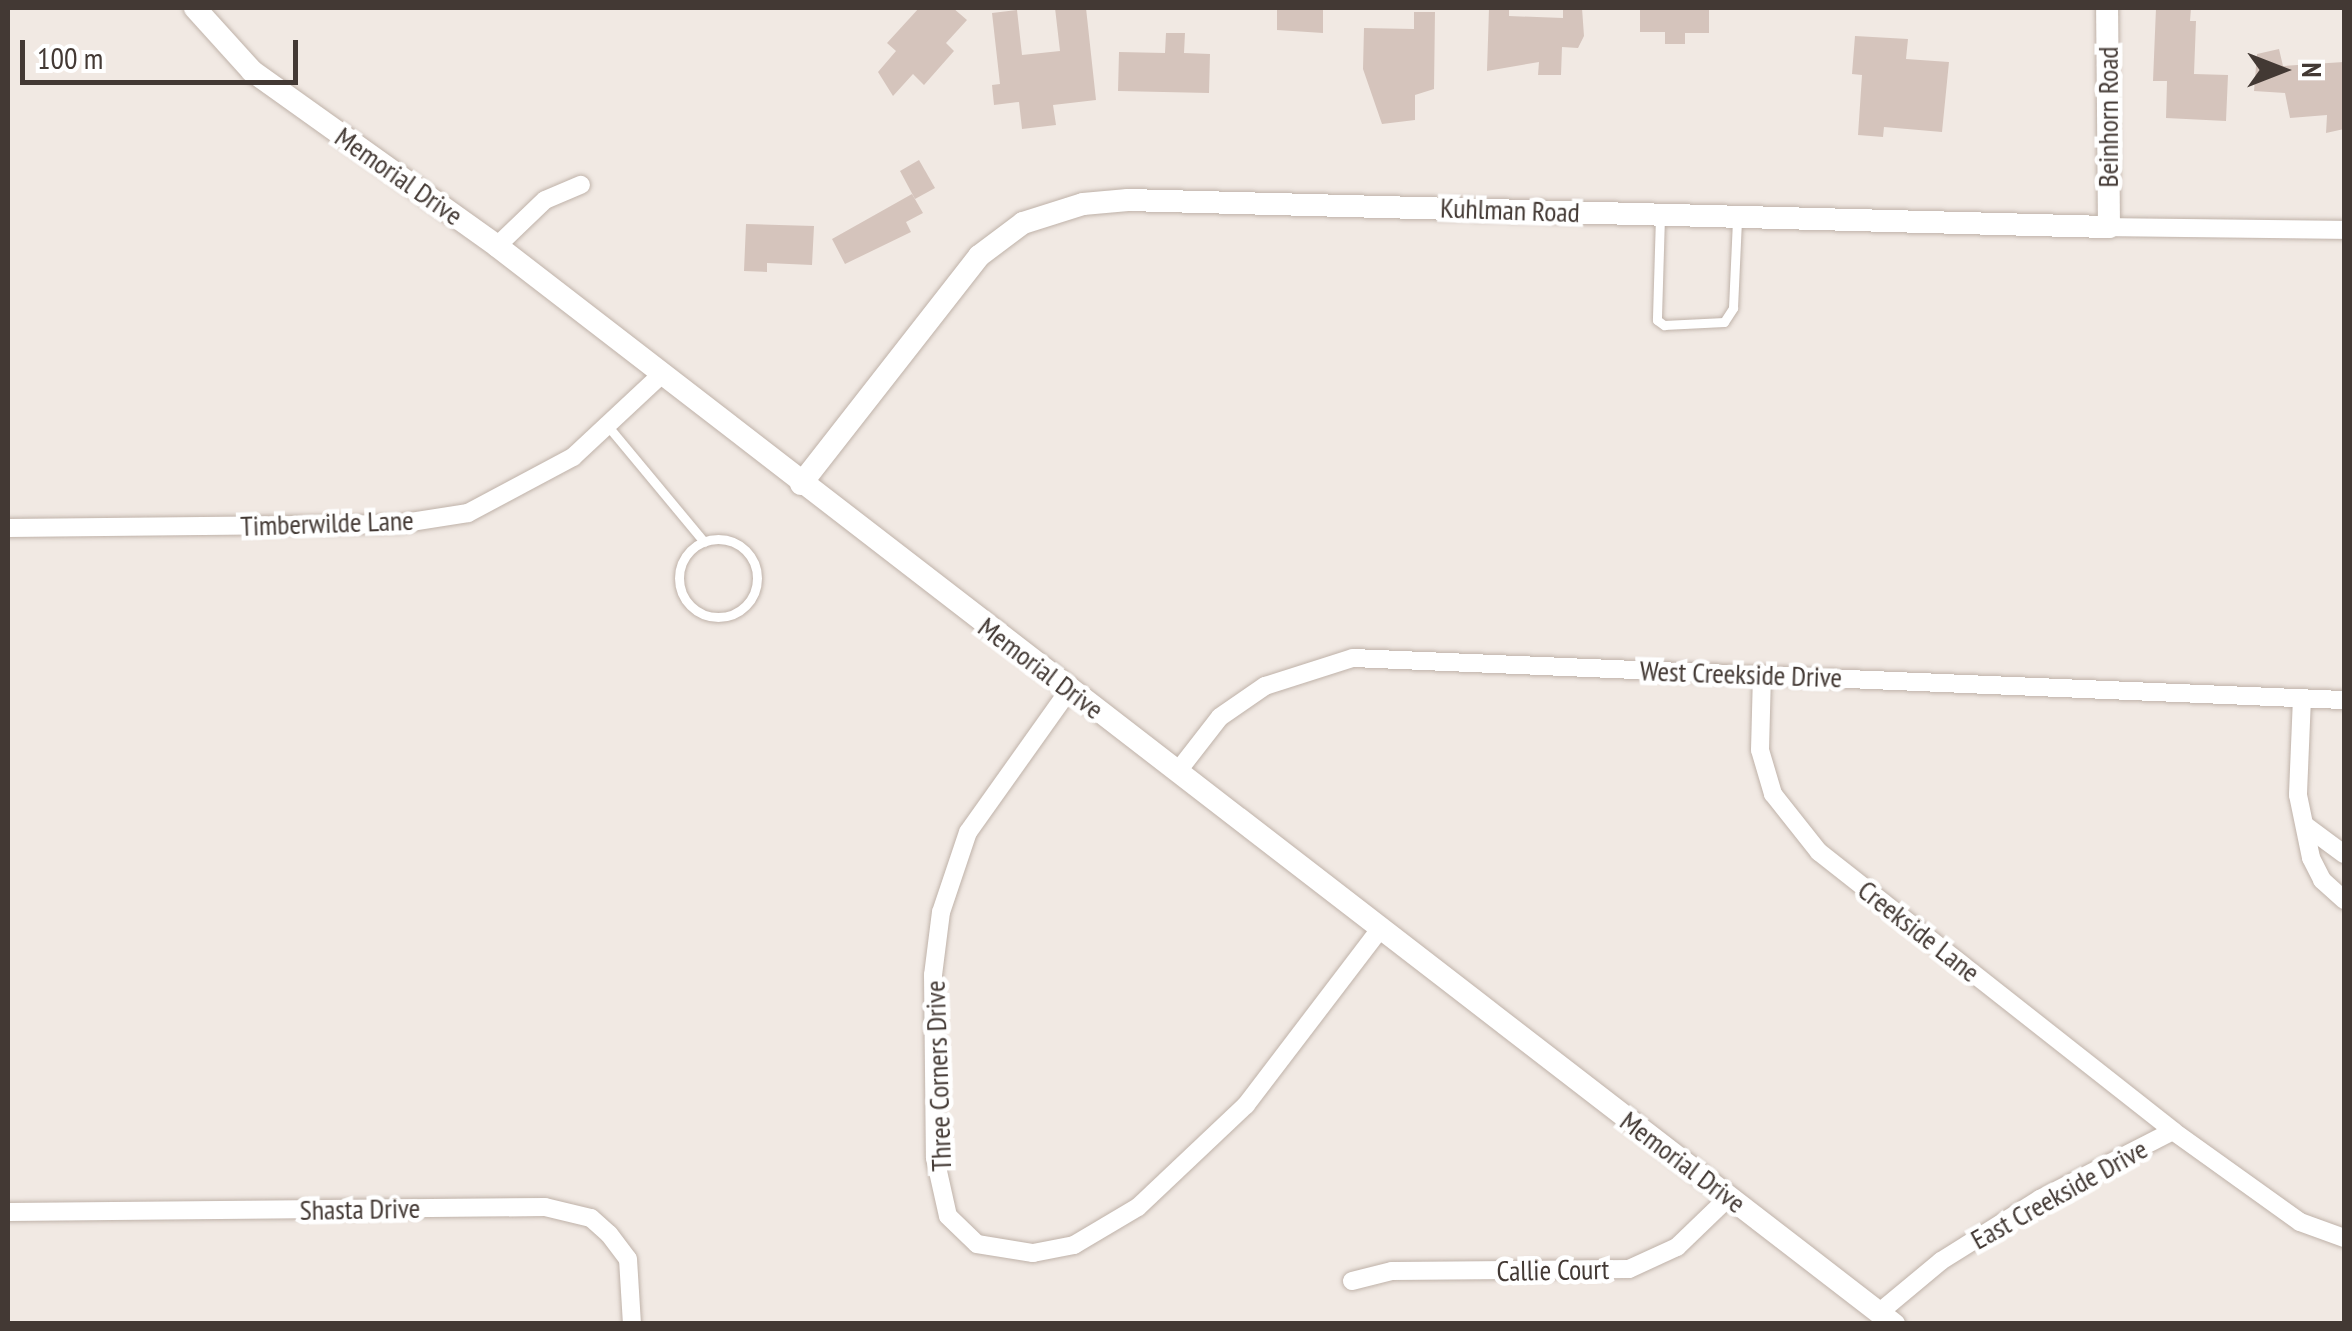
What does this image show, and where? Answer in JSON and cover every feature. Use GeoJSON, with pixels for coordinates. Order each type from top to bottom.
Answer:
{"type":"FeatureCollection","features":[{"type":"Feature","properties":{"kind":"street","name":"Memorial Drive"},"geometry":{"type":"LineString","coordinates":[[195,8],[252,71],[497,246],[800,484],[1887,1317]]}},
{"type":"Feature","properties":{"kind":"street","name":"Beinhorn Road"},"geometry":{"type":"LineString","coordinates":[[2107,8],[2109,227]]}},
{"type":"Feature","properties":{"kind":"street"},"geometry":{"type":"LineString","coordinates":[[497,246],[545,200],[582,185]]}},
{"type":"Feature","properties":{"kind":"street","name":"Kuhlman Road"},"geometry":{"type":"LineString","coordinates":[[800,484],[966,270],[1023,223],[1047,212],[1112,199],[2344,230]]}},
{"type":"Feature","properties":{"kind":"street","name":"Timberwilde Lane"},"geometry":{"type":"LineString","coordinates":[[8,528],[398,524],[468,513],[572,457],[660,376]]}},
{"type":"Feature","properties":{"kind":"street","name":"West Creekside Drive"},"geometry":{"type":"LineString","coordinates":[[1178,772],[1220,718],[1264,686],[1353,658],[2344,700]]}},
{"type":"Feature","properties":{"kind":"street","name":"Creekside Lane"},"geometry":{"type":"LineString","coordinates":[[1762,674],[1760,750],[1773,794],[1795,826],[2173,1132]]}},
{"type":"Feature","properties":{"kind":"street","name":"Three Corners Drive"},"geometry":{"type":"LineString","coordinates":[[1069,690],[968,832],[941,912],[933,975],[935,1158],[948,1216],[977,1244],[1032,1253],[1074,1244],[1138,1207],[1246,1105],[1380,929]]}},
{"type":"Feature","properties":{"kind":"street"},"geometry":{"type":"LineString","coordinates":[[2302,698],[2296,758],[2306,826],[2316,869],[2344,900]]}},
{"type":"Feature","properties":{"kind":"street"},"geometry":{"type":"LineString","coordinates":[[2306,826],[2344,854]]}},
{"type":"Feature","properties":{"kind":"street","name":"East Creekside Drive"},"geometry":{"type":"LineString","coordinates":[[1887,1317],[1941,1261],[2040,1198],[2173,1132],[2300,1222],[2344,1238]]}},
{"type":"Feature","properties":{"kind":"street","name":"Callie Court"},"geometry":{"type":"LineString","coordinates":[[1352,1281],[1392,1272],[1629,1269],[1677,1248],[1729,1197]]}},
{"type":"Feature","properties":{"kind":"street","name":"Shasta Drive"},"geometry":{"type":"LineString","coordinates":[[8,1212],[546,1208],[591,1218],[628,1259],[632,1324]]}},
{"type":"Feature","properties":{"kind":"lane"},"geometry":{"type":"LineString","coordinates":[[1660,214],[1657,320],[1664,325],[1724,322],[1734,308],[1737,216]]}},
{"type":"Feature","properties":{"kind":"lane"},"geometry":{"type":"LineString","coordinates":[[607,425],[704,542]]}},
{"type":"Feature","properties":{"kind":"lane"},"geometry":{"type":"LineString","coordinates":[[704,542],[730,542],[751,558],[753,596],[734,614],[709,616],[682,593],[680,569],[704,542]]}},
{"type":"Feature","properties":{"kind":"building"},"geometry":{"type":"Polygon","coordinates":[[[919,8],[953,8],[967,20],[946,43],[954,51],[924,85],[913,74],[893,96],[878,72],[896,51],[887,43],[919,8]]]}},
{"type":"Feature","properties":{"kind":"building"},"geometry":{"type":"Polygon","coordinates":[[[1055,8],[1086,8],[1096,100],[1053,105],[1056,125],[1022,129],[1019,102],[994,105],[992,85],[1000,84],[992,13],[1017,10],[1022,55],[1060,51],[1055,8]]]}},
{"type":"Feature","properties":{"kind":"building"},"geometry":{"type":"Polygon","coordinates":[[[1277,8],[1323,8],[1323,33],[1277,30],[1277,8]]]}},
{"type":"Feature","properties":{"kind":"building"},"geometry":{"type":"Polygon","coordinates":[[[1489,8],[1509,8],[1509,16],[1563,18],[1563,8],[1582,8],[1584,36],[1578,48],[1562,47],[1561,75],[1538,75],[1539,62],[1487,71],[1489,8]]]}},
{"type":"Feature","properties":{"kind":"building"},"geometry":{"type":"Polygon","coordinates":[[[1640,8],[1709,8],[1709,33],[1685,33],[1685,44],[1665,44],[1665,32],[1640,32],[1640,8]]]}},
{"type":"Feature","properties":{"kind":"building"},"geometry":{"type":"Polygon","coordinates":[[[2156,8],[2191,8],[2190,21],[2196,21],[2194,74],[2228,75],[2226,121],[2166,118],[2167,81],[2153,81],[2156,8]]]}},
{"type":"Feature","properties":{"kind":"building"},"geometry":{"type":"Polygon","coordinates":[[[1414,12],[1435,12],[1434,89],[1415,95],[1415,120],[1382,124],[1363,69],[1364,28],[1414,29],[1414,12]]]}},
{"type":"Feature","properties":{"kind":"building"},"geometry":{"type":"Polygon","coordinates":[[[1166,33],[1185,33],[1184,53],[1210,54],[1209,93],[1118,91],[1119,52],[1165,53],[1166,33]]]}},
{"type":"Feature","properties":{"kind":"building"},"geometry":{"type":"Polygon","coordinates":[[[1855,36],[1908,39],[1906,59],[1949,62],[1942,132],[1884,127],[1883,137],[1858,135],[1862,75],[1852,74],[1855,36]]]}},
{"type":"Feature","properties":{"kind":"building"},"geometry":{"type":"Polygon","coordinates":[[[2279,49],[2283,66],[2344,62],[2344,129],[2326,133],[2327,115],[2290,118],[2285,93],[2254,91],[2257,54],[2279,49]]]}},
{"type":"Feature","properties":{"kind":"building"},"geometry":{"type":"Polygon","coordinates":[[[919,160],[935,188],[915,199],[900,171],[919,160]]]}},
{"type":"Feature","properties":{"kind":"building"},"geometry":{"type":"Polygon","coordinates":[[[912,194],[923,213],[906,222],[911,232],[845,264],[832,239],[912,194]]]}},
{"type":"Feature","properties":{"kind":"building"},"geometry":{"type":"Polygon","coordinates":[[[746,224],[814,226],[812,265],[767,263],[767,272],[744,271],[746,224]]]}}]}
